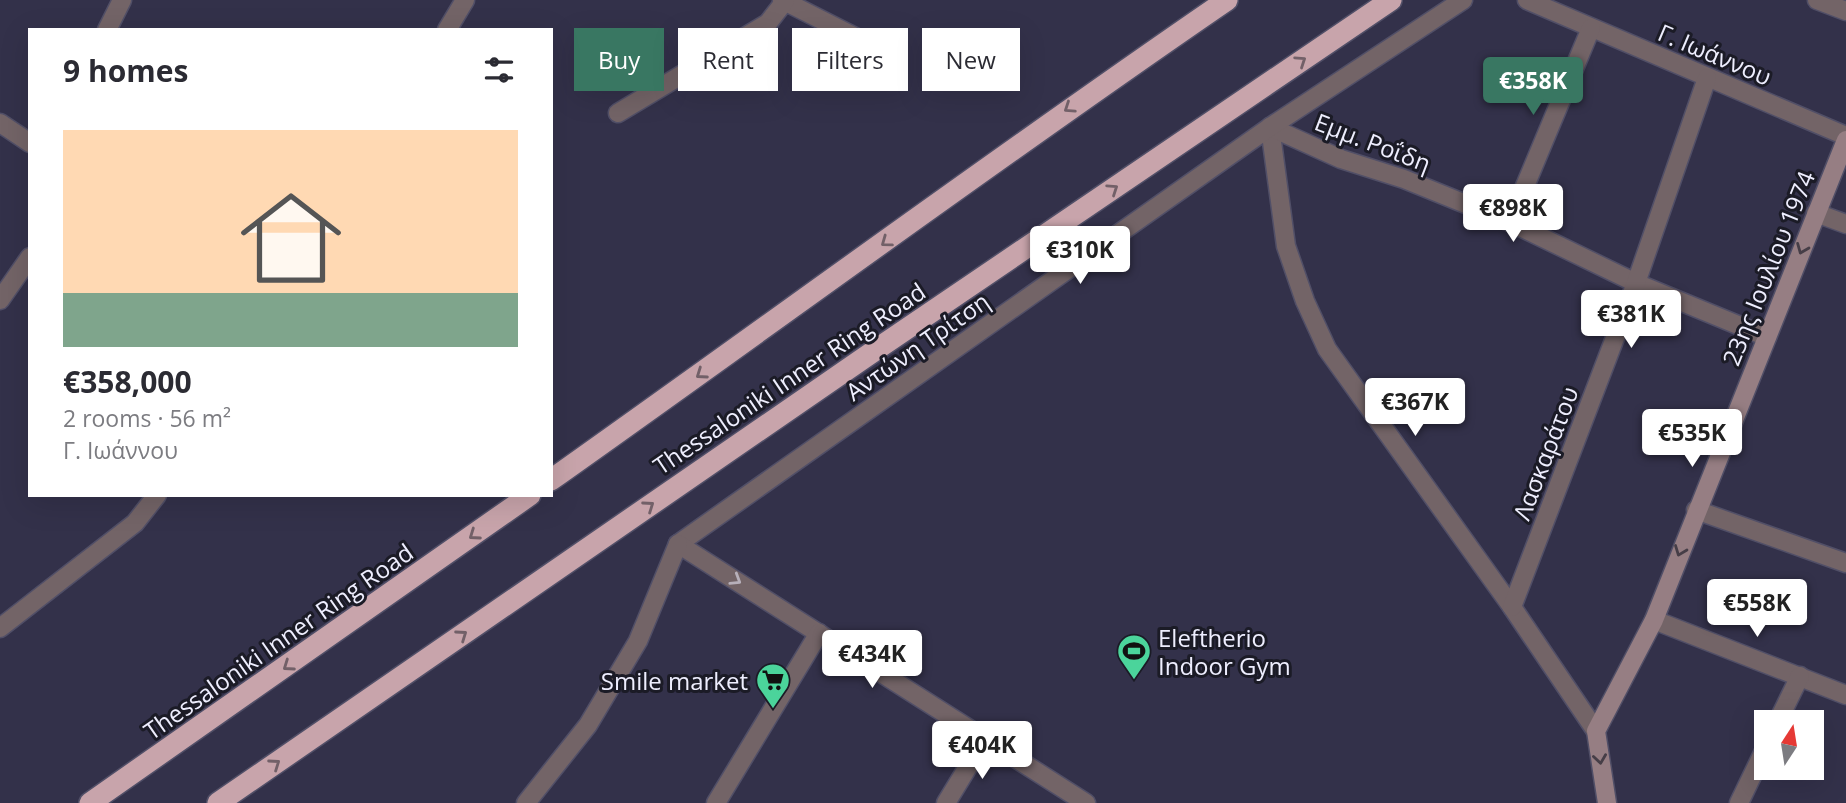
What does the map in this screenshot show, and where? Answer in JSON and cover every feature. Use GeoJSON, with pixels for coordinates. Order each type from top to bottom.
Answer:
{"type":"FeatureCollection","features":[{"type":"Feature","properties":{"kind":"highway","name":"Thessaloniki Inner Ring Road"},"geometry":{"type":"LineString","coordinates":[[553,479],[831,282],[1036,131],[1227,0]]}},
{"type":"Feature","properties":{"kind":"highway","name":"Thessaloniki Inner Ring Road"},"geometry":{"type":"LineString","coordinates":[[218,803],[885,343],[1391,0]]}},
{"type":"Feature","properties":{"kind":"highway","name":"Thessaloniki Inner Ring Road"},"geometry":{"type":"LineString","coordinates":[[90,803],[527,497]]}},
{"type":"Feature","properties":{"kind":"street"},"geometry":{"type":"LineString","coordinates":[[108,28],[122,0]]}},
{"type":"Feature","properties":{"kind":"street"},"geometry":{"type":"LineString","coordinates":[[448,28],[465,0]]}},
{"type":"Feature","properties":{"kind":"street","name":"Αντώνη Τρίτση"},"geometry":{"type":"LineString","coordinates":[[678,544],[1270,127],[1463,0]]}},
{"type":"Feature","properties":{"kind":"street","name":"Γ. Ιωάννου"},"geometry":{"type":"LineString","coordinates":[[1527,0],[1846,138]]}},
{"type":"Feature","properties":{"kind":"street"},"geometry":{"type":"LineString","coordinates":[[1817,0],[1846,11]]}},
{"type":"Feature","properties":{"kind":"street"},"geometry":{"type":"LineString","coordinates":[[618,113],[768,23],[783,1],[837,28]]}},
{"type":"Feature","properties":{"kind":"street"},"geometry":{"type":"LineString","coordinates":[[1510,222],[1591,28]]}},
{"type":"Feature","properties":{"kind":"street","name":"Λασκαράτου"},"geometry":{"type":"LineString","coordinates":[[1513,607],[1636,283],[1707,78]]}},
{"type":"Feature","properties":{"kind":"street"},"geometry":{"type":"LineString","coordinates":[[0,123],[28,143]]}},
{"type":"Feature","properties":{"kind":"street"},"geometry":{"type":"LineString","coordinates":[[1270,127],[1286,246],[1305,301],[1327,349],[1513,607],[1596,731],[1607,803]]}},
{"type":"Feature","properties":{"kind":"street","name":"Εμμ. Ροΐδη"},"geometry":{"type":"LineString","coordinates":[[1270,127],[1340,159],[1404,179],[1510,222],[1636,283],[1767,337]]}},
{"type":"Feature","properties":{"kind":"street","name":"23ης Ιουλίου 1974"},"geometry":{"type":"LineString","coordinates":[[1596,731],[1654,620],[1846,138]]}},
{"type":"Feature","properties":{"kind":"street"},"geometry":{"type":"LineString","coordinates":[[1816,213],[1846,224]]}},
{"type":"Feature","properties":{"kind":"street"},"geometry":{"type":"LineString","coordinates":[[0,300],[28,260]]}},
{"type":"Feature","properties":{"kind":"street"},"geometry":{"type":"LineString","coordinates":[[0,628],[135,523],[156,497]]}},
{"type":"Feature","properties":{"kind":"street"},"geometry":{"type":"LineString","coordinates":[[1696,510],[1846,563]]}},
{"type":"Feature","properties":{"kind":"street"},"geometry":{"type":"LineString","coordinates":[[526,803],[588,725],[638,641],[678,544],[1086,803]]}},
{"type":"Feature","properties":{"kind":"street"},"geometry":{"type":"LineString","coordinates":[[1654,620],[1846,695]]}},
{"type":"Feature","properties":{"kind":"street"},"geometry":{"type":"LineString","coordinates":[[716,803],[819,634]]}},
{"type":"Feature","properties":{"kind":"street"},"geometry":{"type":"LineString","coordinates":[[1783,710],[1800,676]]}},
{"type":"Feature","properties":{"kind":"street"},"geometry":{"type":"LineString","coordinates":[[946,803],[985,739]]}},
{"type":"Feature","properties":{"kind":"street"},"geometry":{"type":"LineString","coordinates":[[1739,803],[1754,772]]}},
{"type":"Feature","properties":{"kind":"place","name":"Eleftherio Indoor Gym"},"geometry":{"type":"Point","coordinates":[1134,681]}},
{"type":"Feature","properties":{"kind":"place","name":"Smile market"},"geometry":{"type":"Point","coordinates":[773,710]}}]}
